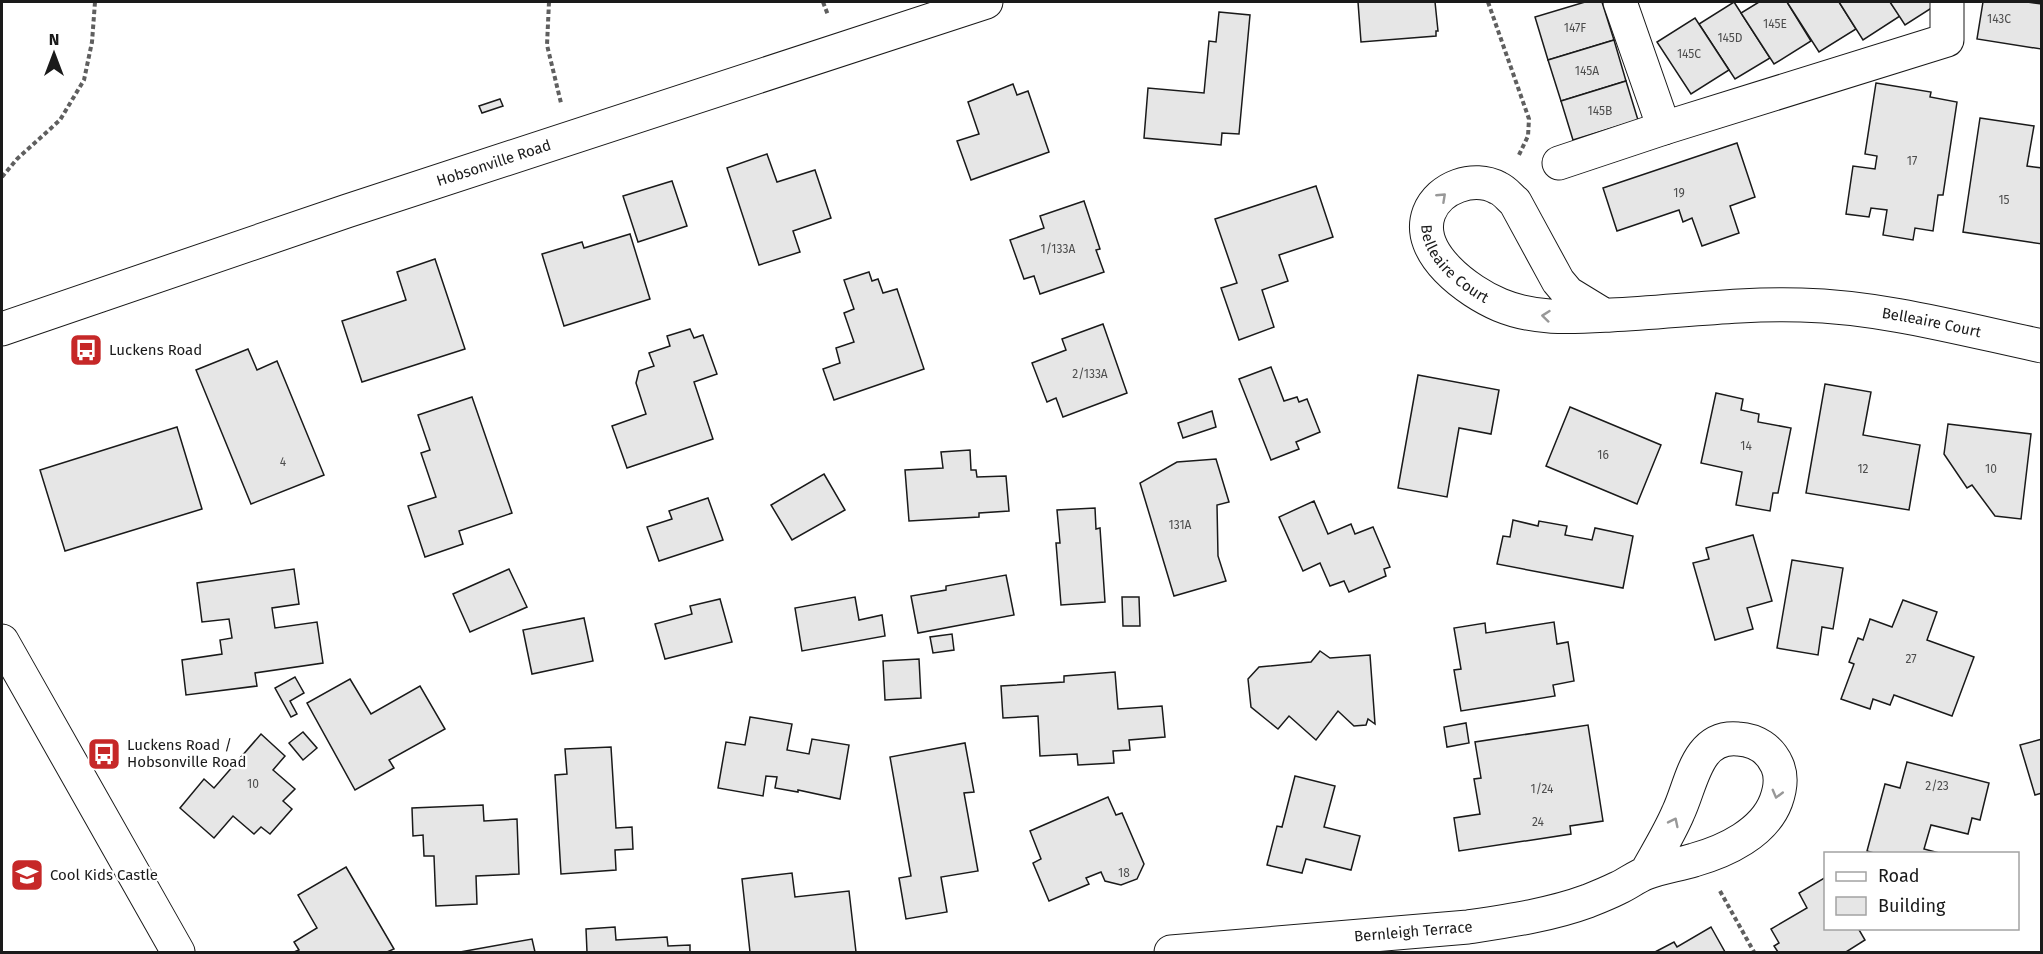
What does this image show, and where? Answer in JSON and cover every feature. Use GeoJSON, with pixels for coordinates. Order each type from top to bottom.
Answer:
{"type":"FeatureCollection","features":[{"type":"Feature","properties":{"kind":"street","name":"Hobsonville Road"},"geometry":{"type":"LineString","coordinates":[[2,329],[347,211],[986,2]]}},
{"type":"Feature","properties":{"kind":"street"},"geometry":{"type":"LineString","coordinates":[[1620,2],[1664,128]]}},
{"type":"Feature","properties":{"kind":"street"},"geometry":{"type":"LineString","coordinates":[[1559,163],[1947,40],[1947,2]]}},
{"type":"Feature","properties":{"kind":"street","name":"Belleaire Court"},"geometry":{"type":"LineString","coordinates":[[1604,315],[1568,293],[1558,281],[1515,202],[1505,192],[1496,186],[1482,183],[1461,184],[1450,189],[1435,202],[1429,213],[1427,225],[1429,238],[1434,251],[1452,276],[1499,305],[1526,314],[1556,317],[1664,313],[1760,304],[1842,308],[1884,313],[2042,346]]}},
{"type":"Feature","properties":{"kind":"street"},"geometry":{"type":"LineString","coordinates":[[2,641],[178,952]]}},
{"type":"Feature","properties":{"kind":"street","name":"Bernleigh Terrace"},"geometry":{"type":"LineString","coordinates":[[1171,952],[1468,927],[1517,920],[1587,901],[1646,873],[1696,860],[1723,850],[1743,838],[1767,818],[1779,795],[1780,781],[1779,767],[1762,746],[1750,740],[1734,738],[1720,740],[1709,747],[1695,768],[1680,810],[1646,873]]}},
{"type":"Feature","properties":{"kind":"path"},"geometry":{"type":"LineString","coordinates":[[2,177],[17,159],[60,120],[84,80],[92,42],[95,2]]}},
{"type":"Feature","properties":{"kind":"path"},"geometry":{"type":"LineString","coordinates":[[549,2],[547,45],[569,138]]}},
{"type":"Feature","properties":{"kind":"path"},"geometry":{"type":"LineString","coordinates":[[1488,2],[1528,119],[1528,136],[1514,166]]}},
{"type":"Feature","properties":{"kind":"path"},"geometry":{"type":"LineString","coordinates":[[1716,884],[1754,952]]}},
{"type":"Feature","properties":{"kind":"building"},"geometry":{"type":"Polygon","coordinates":[[[1358,2],[1435,2],[1438,31],[1436,31],[1436,36],[1361,42],[1358,2]]]}},
{"type":"Feature","properties":{"kind":"building"},"geometry":{"type":"Polygon","coordinates":[[[1585,2],[1602,2],[1614,40],[1548,60],[1535,17],[1585,2]]]}},
{"type":"Feature","properties":{"kind":"building"},"geometry":{"type":"Polygon","coordinates":[[[1734,2],[1770,58],[1735,79],[1699,24],[1734,2]]]}},
{"type":"Feature","properties":{"kind":"building"},"geometry":{"type":"Polygon","coordinates":[[[1759,2],[1787,2],[1811,41],[1774,64],[1741,13],[1759,2]]]}},
{"type":"Feature","properties":{"kind":"building"},"geometry":{"type":"Polygon","coordinates":[[[1787,2],[1839,2],[1856,29],[1819,52],[1787,2]]]}},
{"type":"Feature","properties":{"kind":"building"},"geometry":{"type":"Polygon","coordinates":[[[1839,2],[1890,2],[1900,16],[1863,40],[1839,2]]]}},
{"type":"Feature","properties":{"kind":"building"},"geometry":{"type":"Polygon","coordinates":[[[1890,2],[1941,2],[1905,25],[1890,2]]]}},
{"type":"Feature","properties":{"kind":"building"},"geometry":{"type":"Polygon","coordinates":[[[1983,2],[2042,4],[2041,49],[1977,39],[1983,2]]]}},
{"type":"Feature","properties":{"kind":"building"},"geometry":{"type":"Polygon","coordinates":[[[1219,12],[1250,15],[1239,134],[1222,133],[1221,145],[1144,138],[1148,88],[1204,93],[1209,41],[1216,42],[1219,12]]]}},
{"type":"Feature","properties":{"kind":"building"},"geometry":{"type":"Polygon","coordinates":[[[1695,18],[1729,70],[1691,94],[1657,42],[1695,18]]]}},
{"type":"Feature","properties":{"kind":"building"},"geometry":{"type":"Polygon","coordinates":[[[1614,40],[1626,81],[1561,101],[1548,60],[1614,40]]]}},
{"type":"Feature","properties":{"kind":"building"},"geometry":{"type":"Polygon","coordinates":[[[1626,81],[1638,120],[1573,140],[1561,101],[1626,81]]]}},
{"type":"Feature","properties":{"kind":"building"},"geometry":{"type":"Polygon","coordinates":[[[1876,83],[1931,92],[1930,97],[1957,102],[1943,195],[1938,195],[1933,231],[1915,228],[1913,240],[1883,235],[1887,210],[1871,208],[1869,217],[1846,214],[1853,166],[1875,169],[1877,156],[1865,154],[1876,83]]]}},
{"type":"Feature","properties":{"kind":"building"},"geometry":{"type":"Polygon","coordinates":[[[1013,84],[1017,95],[1028,91],[1049,152],[971,180],[957,141],[979,134],[968,102],[1013,84]]]}},
{"type":"Feature","properties":{"kind":"building"},"geometry":{"type":"Polygon","coordinates":[[[500,99],[503,106],[482,113],[479,106],[500,99]]]}},
{"type":"Feature","properties":{"kind":"building"},"geometry":{"type":"Polygon","coordinates":[[[1980,118],[2034,126],[2027,166],[2042,168],[2042,244],[1963,232],[1980,118]]]}},
{"type":"Feature","properties":{"kind":"building"},"geometry":{"type":"Polygon","coordinates":[[[1737,143],[1755,197],[1730,206],[1739,233],[1702,246],[1692,218],[1683,222],[1679,210],[1617,231],[1603,188],[1737,143]]]}},
{"type":"Feature","properties":{"kind":"building"},"geometry":{"type":"Polygon","coordinates":[[[767,154],[777,182],[815,170],[831,218],[793,231],[800,252],[759,265],[727,168],[767,154]]]}},
{"type":"Feature","properties":{"kind":"building"},"geometry":{"type":"Polygon","coordinates":[[[672,181],[687,226],[638,242],[623,196],[672,181]]]}},
{"type":"Feature","properties":{"kind":"building"},"geometry":{"type":"Polygon","coordinates":[[[1316,186],[1333,237],[1279,255],[1288,281],[1262,290],[1274,327],[1239,340],[1221,288],[1237,283],[1215,219],[1316,186]]]}},
{"type":"Feature","properties":{"kind":"building"},"geometry":{"type":"Polygon","coordinates":[[[1084,201],[1100,249],[1096,250],[1104,272],[1040,294],[1034,276],[1024,279],[1010,240],[1044,228],[1040,216],[1084,201]]]}},
{"type":"Feature","properties":{"kind":"building"},"geometry":{"type":"Polygon","coordinates":[[[630,234],[650,299],[564,326],[542,254],[582,242],[584,248],[630,234]]]}},
{"type":"Feature","properties":{"kind":"building"},"geometry":{"type":"Polygon","coordinates":[[[435,259],[465,349],[362,382],[342,321],[406,300],[397,272],[435,259]]]}},
{"type":"Feature","properties":{"kind":"building"},"geometry":{"type":"Polygon","coordinates":[[[869,272],[872,281],[878,279],[883,293],[897,289],[924,369],[834,400],[823,369],[840,363],[836,348],[854,342],[844,313],[854,309],[844,280],[869,272]]]}},
{"type":"Feature","properties":{"kind":"building"},"geometry":{"type":"Polygon","coordinates":[[[1103,324],[1127,393],[1063,417],[1056,398],[1047,402],[1032,363],[1066,350],[1062,339],[1103,324]]]}},
{"type":"Feature","properties":{"kind":"building"},"geometry":{"type":"Polygon","coordinates":[[[690,329],[694,338],[703,335],[717,374],[694,382],[713,439],[627,468],[612,426],[646,414],[636,383],[639,371],[654,366],[649,353],[670,346],[667,336],[690,329]]]}},
{"type":"Feature","properties":{"kind":"building"},"geometry":{"type":"Polygon","coordinates":[[[248,349],[257,370],[277,361],[324,475],[251,504],[196,370],[248,349]]]}},
{"type":"Feature","properties":{"kind":"building"},"geometry":{"type":"Polygon","coordinates":[[[1271,367],[1284,401],[1297,397],[1299,402],[1307,399],[1320,432],[1296,442],[1299,449],[1271,460],[1239,379],[1271,367]]]}},
{"type":"Feature","properties":{"kind":"building"},"geometry":{"type":"Polygon","coordinates":[[[1418,375],[1499,390],[1491,434],[1459,428],[1447,497],[1398,488],[1418,375]]]}},
{"type":"Feature","properties":{"kind":"building"},"geometry":{"type":"Polygon","coordinates":[[[1825,384],[1871,392],[1863,435],[1920,445],[1909,510],[1806,493],[1825,384]]]}},
{"type":"Feature","properties":{"kind":"building"},"geometry":{"type":"Polygon","coordinates":[[[1716,393],[1743,399],[1741,410],[1759,414],[1758,422],[1791,428],[1778,493],[1773,493],[1770,511],[1736,505],[1742,472],[1701,463],[1716,393]]]}},
{"type":"Feature","properties":{"kind":"building"},"geometry":{"type":"Polygon","coordinates":[[[472,397],[512,513],[459,531],[463,544],[425,557],[408,506],[436,497],[421,453],[430,450],[418,415],[472,397]]]}},
{"type":"Feature","properties":{"kind":"building"},"geometry":{"type":"Polygon","coordinates":[[[1570,407],[1661,445],[1637,504],[1546,466],[1570,407]]]}},
{"type":"Feature","properties":{"kind":"building"},"geometry":{"type":"Polygon","coordinates":[[[1212,411],[1216,427],[1183,438],[1178,423],[1212,411]]]}},
{"type":"Feature","properties":{"kind":"building"},"geometry":{"type":"Polygon","coordinates":[[[1948,424],[2031,434],[2021,519],[1995,516],[1972,485],[1967,488],[1944,454],[1948,424]]]}},
{"type":"Feature","properties":{"kind":"building"},"geometry":{"type":"Polygon","coordinates":[[[177,427],[202,509],[65,551],[40,470],[177,427]]]}},
{"type":"Feature","properties":{"kind":"building"},"geometry":{"type":"Polygon","coordinates":[[[970,450],[971,470],[976,470],[977,477],[1006,476],[1009,511],[979,513],[979,517],[909,521],[905,470],[943,468],[941,452],[970,450]]]}},
{"type":"Feature","properties":{"kind":"building"},"geometry":{"type":"Polygon","coordinates":[[[1216,459],[1229,502],[1217,505],[1218,556],[1226,581],[1174,596],[1140,483],[1177,462],[1216,459]]]}},
{"type":"Feature","properties":{"kind":"building"},"geometry":{"type":"Polygon","coordinates":[[[824,474],[845,510],[792,540],[771,505],[824,474]]]}},
{"type":"Feature","properties":{"kind":"building"},"geometry":{"type":"Polygon","coordinates":[[[708,498],[723,540],[659,561],[647,527],[672,519],[669,511],[708,498]]]}},
{"type":"Feature","properties":{"kind":"building"},"geometry":{"type":"Polygon","coordinates":[[[1314,501],[1328,534],[1351,524],[1355,534],[1373,527],[1390,567],[1384,569],[1386,576],[1349,592],[1344,581],[1330,586],[1320,563],[1303,571],[1279,517],[1314,501]]]}},
{"type":"Feature","properties":{"kind":"building"},"geometry":{"type":"Polygon","coordinates":[[[1095,508],[1096,529],[1100,528],[1105,602],[1061,605],[1056,543],[1060,543],[1057,510],[1095,508]]]}},
{"type":"Feature","properties":{"kind":"building"},"geometry":{"type":"Polygon","coordinates":[[[1513,520],[1538,526],[1539,521],[1567,526],[1565,535],[1592,540],[1595,528],[1633,536],[1623,588],[1497,564],[1503,536],[1510,537],[1513,520]]]}},
{"type":"Feature","properties":{"kind":"building"},"geometry":{"type":"Polygon","coordinates":[[[1753,535],[1772,601],[1747,608],[1753,629],[1715,640],[1693,563],[1709,559],[1706,548],[1753,535]]]}},
{"type":"Feature","properties":{"kind":"building"},"geometry":{"type":"Polygon","coordinates":[[[1792,560],[1843,568],[1833,629],[1822,627],[1818,655],[1777,648],[1792,560]]]}},
{"type":"Feature","properties":{"kind":"building"},"geometry":{"type":"Polygon","coordinates":[[[294,569],[299,604],[272,608],[275,628],[317,622],[323,663],[255,673],[257,686],[186,695],[182,660],[222,654],[220,640],[232,638],[229,619],[202,622],[197,583],[294,569]]]}},
{"type":"Feature","properties":{"kind":"building"},"geometry":{"type":"Polygon","coordinates":[[[509,569],[527,607],[470,632],[453,594],[509,569]]]}},
{"type":"Feature","properties":{"kind":"building"},"geometry":{"type":"Polygon","coordinates":[[[1006,575],[1014,615],[918,633],[911,596],[946,590],[946,586],[1006,575]]]}},
{"type":"Feature","properties":{"kind":"building"},"geometry":{"type":"Polygon","coordinates":[[[855,597],[859,620],[882,615],[885,636],[802,651],[795,608],[855,597]]]}},
{"type":"Feature","properties":{"kind":"building"},"geometry":{"type":"Polygon","coordinates":[[[1122,597],[1139,597],[1140,626],[1123,626],[1122,597]]]}},
{"type":"Feature","properties":{"kind":"building"},"geometry":{"type":"Polygon","coordinates":[[[720,599],[732,642],[665,659],[655,624],[692,614],[690,606],[720,599]]]}},
{"type":"Feature","properties":{"kind":"building"},"geometry":{"type":"Polygon","coordinates":[[[1903,600],[1937,612],[1927,640],[1974,657],[1952,716],[1894,695],[1890,705],[1873,699],[1870,709],[1841,699],[1854,664],[1849,662],[1858,638],[1863,640],[1870,619],[1892,627],[1903,600]]]}},
{"type":"Feature","properties":{"kind":"building"},"geometry":{"type":"Polygon","coordinates":[[[584,618],[593,661],[532,674],[523,630],[584,618]]]}},
{"type":"Feature","properties":{"kind":"building"},"geometry":{"type":"Polygon","coordinates":[[[1554,622],[1557,644],[1568,642],[1574,681],[1553,685],[1555,696],[1461,711],[1454,670],[1461,669],[1454,628],[1485,623],[1486,633],[1554,622]]]}},
{"type":"Feature","properties":{"kind":"building"},"geometry":{"type":"Polygon","coordinates":[[[952,634],[954,650],[933,653],[930,637],[952,634]]]}},
{"type":"Feature","properties":{"kind":"building"},"geometry":{"type":"Polygon","coordinates":[[[1320,651],[1330,658],[1370,655],[1375,724],[1368,719],[1366,725],[1354,726],[1338,711],[1316,740],[1289,716],[1278,729],[1251,707],[1248,679],[1259,667],[1311,662],[1320,651]]]}},
{"type":"Feature","properties":{"kind":"building"},"geometry":{"type":"Polygon","coordinates":[[[919,659],[921,698],[885,700],[883,661],[919,659]]]}},
{"type":"Feature","properties":{"kind":"building"},"geometry":{"type":"Polygon","coordinates":[[[1115,672],[1118,709],[1162,706],[1165,737],[1129,740],[1130,750],[1113,751],[1114,763],[1078,765],[1077,754],[1040,756],[1038,716],[1003,718],[1001,686],[1064,682],[1064,676],[1115,672]]]}},
{"type":"Feature","properties":{"kind":"building"},"geometry":{"type":"Polygon","coordinates":[[[295,677],[304,693],[290,701],[297,714],[291,717],[275,688],[295,677]]]}},
{"type":"Feature","properties":{"kind":"building"},"geometry":{"type":"Polygon","coordinates":[[[350,679],[371,714],[420,686],[445,729],[389,760],[394,768],[355,790],[307,703],[350,679]]]}},
{"type":"Feature","properties":{"kind":"building"},"geometry":{"type":"Polygon","coordinates":[[[750,717],[792,724],[787,750],[809,754],[812,739],[849,745],[840,799],[798,790],[798,792],[775,788],[777,777],[766,776],[763,796],[718,788],[726,742],[745,745],[750,717]]]}},
{"type":"Feature","properties":{"kind":"building"},"geometry":{"type":"Polygon","coordinates":[[[1466,723],[1469,743],[1447,747],[1444,727],[1466,723]]]}},
{"type":"Feature","properties":{"kind":"building"},"geometry":{"type":"Polygon","coordinates":[[[1588,725],[1603,821],[1570,826],[1571,834],[1459,851],[1454,818],[1480,814],[1474,779],[1481,778],[1475,742],[1588,725]]]}},
{"type":"Feature","properties":{"kind":"building"},"geometry":{"type":"Polygon","coordinates":[[[303,732],[317,748],[303,760],[289,743],[303,732]]]}},
{"type":"Feature","properties":{"kind":"building"},"geometry":{"type":"Polygon","coordinates":[[[261,734],[285,756],[273,770],[295,789],[283,801],[292,809],[270,834],[261,827],[254,834],[233,816],[214,838],[180,808],[204,779],[214,788],[261,734]]]}},
{"type":"Feature","properties":{"kind":"building"},"geometry":{"type":"Polygon","coordinates":[[[2042,739],[2042,793],[2035,795],[2020,745],[2042,739]]]}},
{"type":"Feature","properties":{"kind":"building"},"geometry":{"type":"Polygon","coordinates":[[[965,743],[974,792],[964,793],[978,871],[941,877],[947,912],[906,919],[899,878],[911,876],[890,757],[965,743]]]}},
{"type":"Feature","properties":{"kind":"building"},"geometry":{"type":"Polygon","coordinates":[[[611,747],[616,828],[632,827],[633,849],[615,850],[616,870],[561,874],[555,775],[567,774],[565,749],[611,747]]]}},
{"type":"Feature","properties":{"kind":"building"},"geometry":{"type":"Polygon","coordinates":[[[1907,762],[1989,783],[1980,820],[1972,818],[1968,834],[1931,825],[1924,849],[1935,852],[1867,851],[1885,784],[1900,788],[1907,762]]]}},
{"type":"Feature","properties":{"kind":"building"},"geometry":{"type":"Polygon","coordinates":[[[1295,776],[1335,786],[1324,827],[1360,836],[1351,870],[1306,859],[1302,873],[1267,865],[1277,826],[1282,827],[1295,776]]]}},
{"type":"Feature","properties":{"kind":"building"},"geometry":{"type":"Polygon","coordinates":[[[1108,797],[1116,815],[1122,813],[1144,864],[1137,879],[1121,885],[1105,881],[1101,872],[1086,878],[1089,884],[1049,901],[1033,863],[1041,859],[1030,831],[1108,797]]]}},
{"type":"Feature","properties":{"kind":"building"},"geometry":{"type":"Polygon","coordinates":[[[483,805],[484,821],[517,819],[519,874],[476,876],[477,904],[436,906],[434,856],[424,856],[423,835],[413,836],[412,808],[483,805]]]}},
{"type":"Feature","properties":{"kind":"building"},"geometry":{"type":"Polygon","coordinates":[[[346,867],[394,949],[387,952],[294,952],[299,950],[294,942],[317,928],[298,895],[346,867]]]}},
{"type":"Feature","properties":{"kind":"building"},"geometry":{"type":"Polygon","coordinates":[[[792,873],[795,897],[849,891],[856,952],[750,952],[742,879],[792,873]]]}},
{"type":"Feature","properties":{"kind":"building"},"geometry":{"type":"Polygon","coordinates":[[[1824,878],[1824,930],[1859,930],[1865,940],[1846,952],[1778,952],[1774,946],[1779,943],[1771,929],[1807,908],[1799,893],[1824,878]]]}},
{"type":"Feature","properties":{"kind":"building"},"geometry":{"type":"Polygon","coordinates":[[[615,927],[616,940],[667,937],[668,946],[690,945],[690,952],[587,952],[586,929],[615,927]]]}},
{"type":"Feature","properties":{"kind":"building"},"geometry":{"type":"Polygon","coordinates":[[[1711,927],[1725,952],[1655,952],[1674,942],[1677,947],[1711,927]]]}},
{"type":"Feature","properties":{"kind":"building"},"geometry":{"type":"Polygon","coordinates":[[[532,939],[535,952],[460,952],[532,939]]]}},
{"type":"Feature","properties":{"kind":"place","name":"Luckens Road"},"geometry":{"type":"Point","coordinates":[86,350]}},
{"type":"Feature","properties":{"kind":"place","name":"Luckens Road / Hobsonville Road"},"geometry":{"type":"Point","coordinates":[104,754]}},
{"type":"Feature","properties":{"kind":"place","name":"Cool Kids Castle"},"geometry":{"type":"Point","coordinates":[27,875]}}]}
